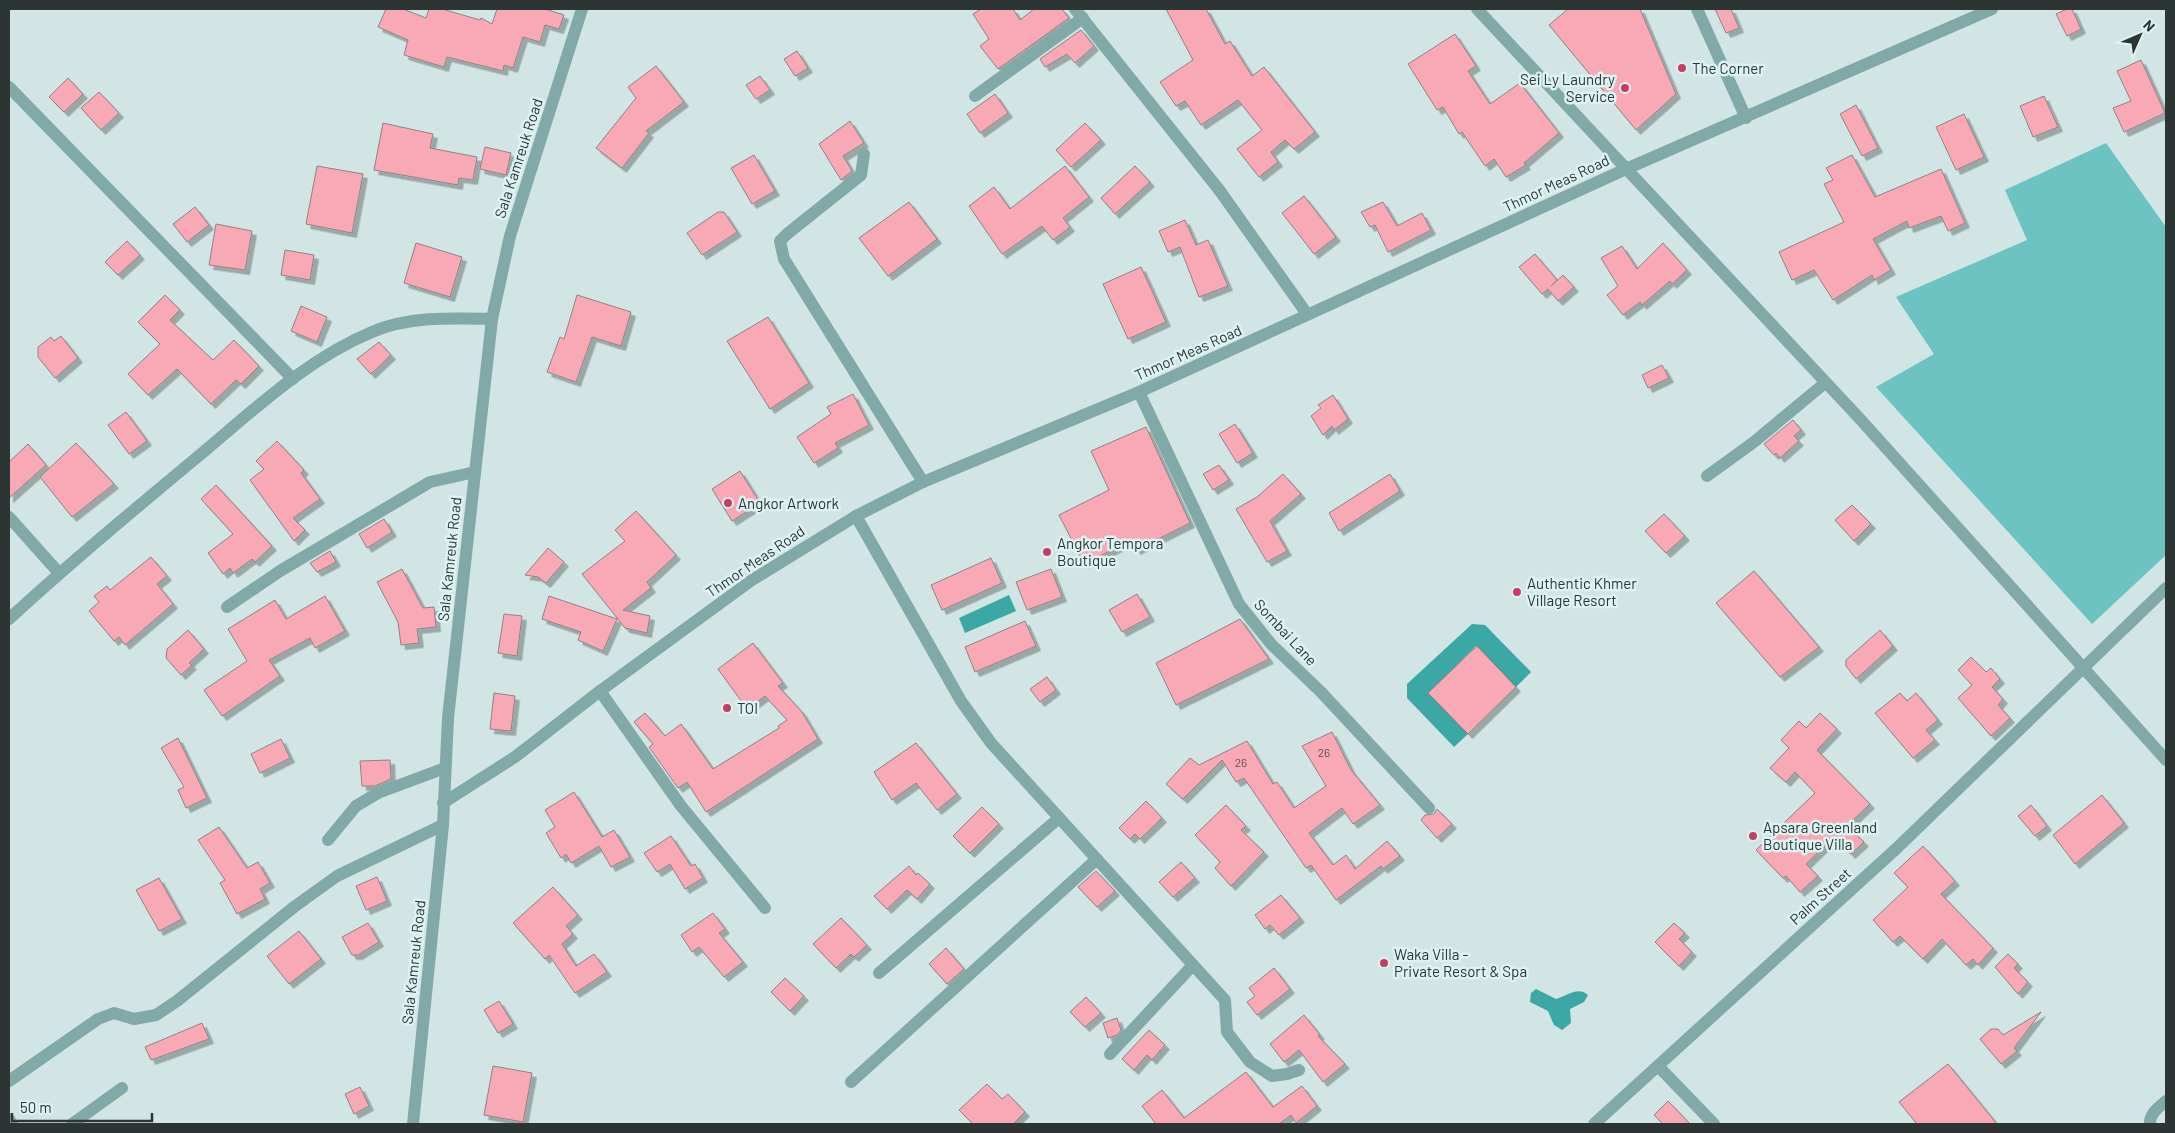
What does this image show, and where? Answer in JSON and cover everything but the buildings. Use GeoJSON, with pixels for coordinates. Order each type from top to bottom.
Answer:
{"type":"FeatureCollection","features":[{"type":"Feature","properties":{"kind":"street"},"geometry":{"type":"LineString","coordinates":[[1477,9],[1826,383],[2166,760]]}},
{"type":"Feature","properties":{"kind":"street"},"geometry":{"type":"LineString","coordinates":[[1697,9],[1746,118]]}},
{"type":"Feature","properties":{"kind":"street","name":"Thmor Meas Road"},"geometry":{"type":"LineString","coordinates":[[443,802],[515,758],[600,691],[752,580],[856,516],[923,482],[1139,392],[1626,169],[1992,9]]}},
{"type":"Feature","properties":{"kind":"street","name":"Sala Kamreuk Road"},"geometry":{"type":"LineString","coordinates":[[413,1124],[443,825],[448,718],[492,319],[510,236],[579,10]]}},
{"type":"Feature","properties":{"kind":"street"},"geometry":{"type":"LineString","coordinates":[[975,96],[1079,13],[1220,192],[1307,314]]}},
{"type":"Feature","properties":{"kind":"street"},"geometry":{"type":"LineString","coordinates":[[9,87],[293,378]]}},
{"type":"Feature","properties":{"kind":"street"},"geometry":{"type":"LineString","coordinates":[[864,154],[861,175],[787,234],[780,241],[780,249],[784,259],[923,482]]}},
{"type":"Feature","properties":{"kind":"street"},"geometry":{"type":"LineString","coordinates":[[9,619],[59,574],[293,378],[343,346],[374,331],[397,325],[446,318],[492,319]]}},
{"type":"Feature","properties":{"kind":"street"},"geometry":{"type":"LineString","coordinates":[[1707,476],[1754,442],[1826,383]]}},
{"type":"Feature","properties":{"kind":"street","name":"Sombai Lane"},"geometry":{"type":"LineString","coordinates":[[1139,392],[1239,604],[1271,644],[1321,692],[1429,808]]}},
{"type":"Feature","properties":{"kind":"street"},"geometry":{"type":"LineString","coordinates":[[227,607],[280,571],[430,482],[475,472]]}},
{"type":"Feature","properties":{"kind":"street"},"geometry":{"type":"LineString","coordinates":[[856,516],[969,714],[991,742],[1225,1000],[1227,1032],[1250,1062],[1272,1076],[1299,1070]]}},
{"type":"Feature","properties":{"kind":"street"},"geometry":{"type":"LineString","coordinates":[[9,517],[59,574]]}},
{"type":"Feature","properties":{"kind":"street","name":"Palm Street"},"geometry":{"type":"LineString","coordinates":[[1594,1124],[1897,848],[2166,588]]}},
{"type":"Feature","properties":{"kind":"street"},"geometry":{"type":"LineString","coordinates":[[600,691],[681,806],[765,908]]}},
{"type":"Feature","properties":{"kind":"street"},"geometry":{"type":"LineString","coordinates":[[328,840],[356,806],[378,793],[445,768]]}},
{"type":"Feature","properties":{"kind":"street"},"geometry":{"type":"LineString","coordinates":[[879,973],[1059,818]]}},
{"type":"Feature","properties":{"kind":"street"},"geometry":{"type":"LineString","coordinates":[[9,1080],[98,1019],[114,1013],[134,1019],[156,1015],[177,1001],[294,907],[337,876],[443,825]]}},
{"type":"Feature","properties":{"kind":"street"},"geometry":{"type":"LineString","coordinates":[[850,1082],[1097,859]]}},
{"type":"Feature","properties":{"kind":"street"},"geometry":{"type":"LineString","coordinates":[[1110,1054],[1193,965]]}},
{"type":"Feature","properties":{"kind":"street"},"geometry":{"type":"LineString","coordinates":[[1658,1066],[1714,1124]]}},
{"type":"Feature","properties":{"kind":"street"},"geometry":{"type":"LineString","coordinates":[[72,1124],[122,1088]]}},
{"type":"Feature","properties":{"kind":"street"},"geometry":{"type":"LineString","coordinates":[[2150,1124],[2150,1119],[2155,1111],[2166,1101]]}},
{"type":"Feature","properties":{"kind":"street"},"geometry":{"type":"LineString","coordinates":[[9,1119],[12,1124]]}},
{"type":"Feature","properties":{"kind":"shaded area"},"geometry":{"type":"Polygon","coordinates":[[[2106,143],[2166,227],[2166,555],[2092,624],[1876,387],[1934,354],[1896,297],[2027,240],[2005,190],[2106,143]]]}},
{"type":"Feature","properties":{"kind":"shaded area"},"geometry":{"type":"Polygon","coordinates":[[[1009,595],[1016,611],[965,633],[959,618],[1009,595]]]}},
{"type":"Feature","properties":{"kind":"shaded area"},"geometry":{"type":"Polygon","coordinates":[[[1472,624],[1485,625],[1531,672],[1516,687],[1476,646],[1429,693],[1468,734],[1454,747],[1407,698],[1407,684],[1472,624]]]}},
{"type":"Feature","properties":{"kind":"shaded area"},"geometry":{"type":"Polygon","coordinates":[[[1536,989],[1556,999],[1572,992],[1580,991],[1588,995],[1584,1002],[1570,1009],[1571,1023],[1562,1030],[1554,1025],[1548,1011],[1530,1002],[1531,993],[1536,989]]]}},
{"type":"Feature","properties":{"kind":"place","name":"The Corner"},"geometry":{"type":"Point","coordinates":[1682,68]}},
{"type":"Feature","properties":{"kind":"place","name":"Sei Ly Laundry Service"},"geometry":{"type":"Point","coordinates":[1625,88]}},
{"type":"Feature","properties":{"kind":"place","name":"Angkor Artwork"},"geometry":{"type":"Point","coordinates":[728,503]}},
{"type":"Feature","properties":{"kind":"place","name":"Angkor Tempora Boutique"},"geometry":{"type":"Point","coordinates":[1047,552]}},
{"type":"Feature","properties":{"kind":"place","name":"Authentic Khmer Village Resort"},"geometry":{"type":"Point","coordinates":[1517,592]}},
{"type":"Feature","properties":{"kind":"place","name":"TOI"},"geometry":{"type":"Point","coordinates":[727,708]}},
{"type":"Feature","properties":{"kind":"place","name":"Apsara Greenland Boutique Villa"},"geometry":{"type":"Point","coordinates":[1753,836]}},
{"type":"Feature","properties":{"kind":"place","name":"Waka Villa - Private Resort & Spa"},"geometry":{"type":"Point","coordinates":[1384,963]}}]}
